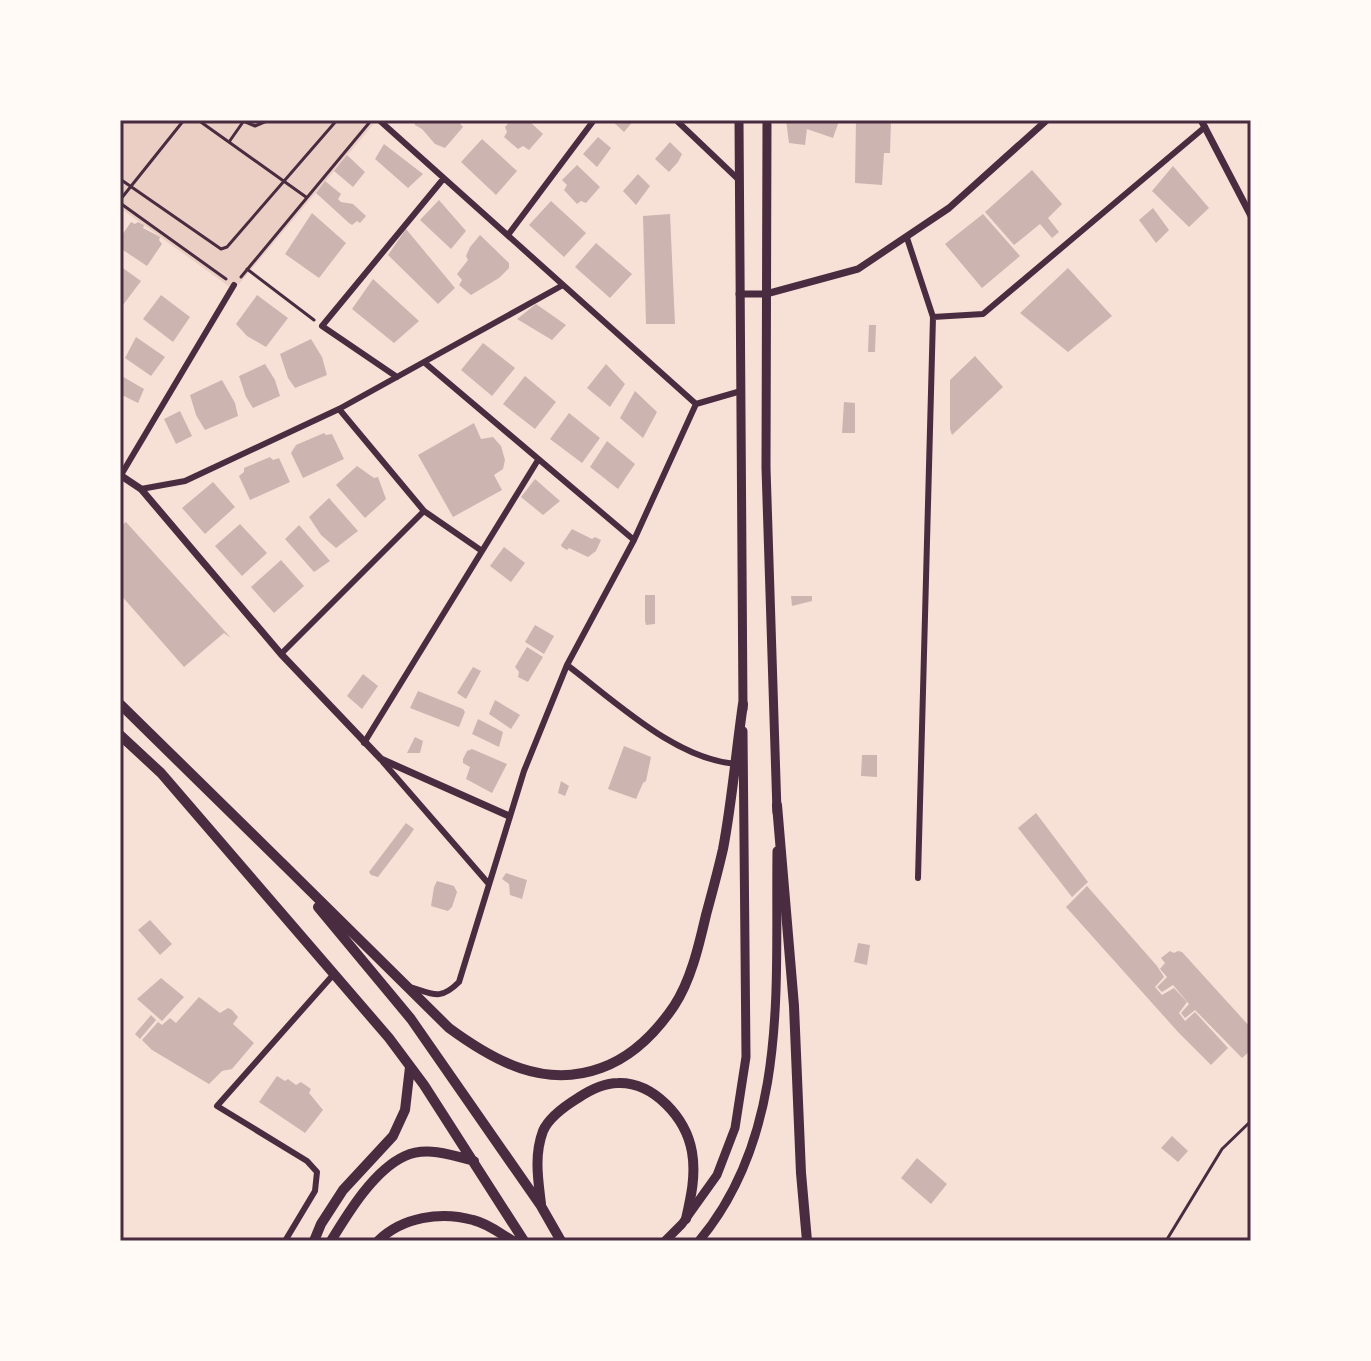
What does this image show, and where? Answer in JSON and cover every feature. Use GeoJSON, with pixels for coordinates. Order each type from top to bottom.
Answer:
{"type":"FeatureCollection","features":[{"type":"Feature","properties":{"kind":"highway"},"geometry":{"type":"LineString","coordinates":[[120,704],[449,1028],[478,1050],[510,1066],[536,1075],[567,1076],[591,1072],[627,1056],[654,1032],[675,1004],[696,955],[723,850],[739,764],[743,704]]}},
{"type":"Feature","properties":{"kind":"highway"},"geometry":{"type":"LineString","coordinates":[[120,735],[161,773],[389,1038],[474,1161],[524,1241]]}},
{"type":"Feature","properties":{"kind":"highway"},"geometry":{"type":"LineString","coordinates":[[777,805],[794,1006],[807,1241]]}},
{"type":"Feature","properties":{"kind":"highway"},"geometry":{"type":"LineString","coordinates":[[282,863],[411,1019],[541,1206],[561,1241]]}},
{"type":"Feature","properties":{"kind":"highway"},"geometry":{"type":"LineString","coordinates":[[314,1241],[343,1190],[393,1136],[405,1110],[410,1067]]}},
{"type":"Feature","properties":{"kind":"highway"},"geometry":{"type":"LineString","coordinates":[[541,1206],[538,1149],[545,1128],[562,1108],[580,1097],[602,1085],[620,1083],[645,1088],[661,1099],[682,1123],[692,1151],[694,1180],[686,1219]]}},
{"type":"Feature","properties":{"kind":"highway"},"geometry":{"type":"LineString","coordinates":[[331,1241],[349,1211],[378,1177],[406,1155],[427,1151],[448,1153],[474,1161]]}},
{"type":"Feature","properties":{"kind":"highway"},"geometry":{"type":"LineString","coordinates":[[378,1241],[388,1231],[416,1219],[448,1216],[476,1220],[513,1241]]}},
{"type":"Feature","properties":{"kind":"main road"},"geometry":{"type":"LineString","coordinates":[[739,120],[743,704]]}},
{"type":"Feature","properties":{"kind":"main road"},"geometry":{"type":"LineString","coordinates":[[699,1241],[735,1186],[757,1134],[770,1082],[775,1027],[777,805],[766,468],[767,120]]}},
{"type":"Feature","properties":{"kind":"main road"},"geometry":{"type":"LineString","coordinates":[[665,1241],[686,1219],[717,1175],[735,1128],[746,1057],[739,764]]}},
{"type":"Feature","properties":{"kind":"street"},"geometry":{"type":"LineString","coordinates":[[379,120],[696,404]]}},
{"type":"Feature","properties":{"kind":"street"},"geometry":{"type":"LineString","coordinates":[[508,235],[594,120]]}},
{"type":"Feature","properties":{"kind":"street"},"geometry":{"type":"LineString","coordinates":[[676,120],[739,180]]}},
{"type":"Feature","properties":{"kind":"street"},"geometry":{"type":"LineString","coordinates":[[739,294],[766,294],[858,269],[949,208],[1047,120]]}},
{"type":"Feature","properties":{"kind":"street"},"geometry":{"type":"LineString","coordinates":[[933,317],[983,314],[1203,124],[1251,216]]}},
{"type":"Feature","properties":{"kind":"street"},"geometry":{"type":"LineString","coordinates":[[397,377],[322,326],[444,178]]}},
{"type":"Feature","properties":{"kind":"street"},"geometry":{"type":"LineString","coordinates":[[907,238],[933,317],[918,878]]}},
{"type":"Feature","properties":{"kind":"street"},"geometry":{"type":"LineString","coordinates":[[234,285],[120,475],[141,489],[281,654],[381,759],[488,883]]}},
{"type":"Feature","properties":{"kind":"street"},"geometry":{"type":"LineString","coordinates":[[141,489],[185,481],[339,409],[563,285]]}},
{"type":"Feature","properties":{"kind":"street"},"geometry":{"type":"LineString","coordinates":[[425,363],[634,540]]}},
{"type":"Feature","properties":{"kind":"street"},"geometry":{"type":"LineString","coordinates":[[406,986],[438,996],[448,993],[459,982],[524,771],[567,665],[634,540],[696,404],[741,391]]}},
{"type":"Feature","properties":{"kind":"street"},"geometry":{"type":"LineString","coordinates":[[339,409],[424,511],[482,551]]}},
{"type":"Feature","properties":{"kind":"street"},"geometry":{"type":"LineString","coordinates":[[364,743],[538,460]]}},
{"type":"Feature","properties":{"kind":"street"},"geometry":{"type":"LineString","coordinates":[[281,654],[424,511]]}},
{"type":"Feature","properties":{"kind":"street"},"geometry":{"type":"LineString","coordinates":[[567,665],[674,745],[704,759],[739,764]]}},
{"type":"Feature","properties":{"kind":"street"},"geometry":{"type":"LineString","coordinates":[[381,759],[509,816]]}},
{"type":"Feature","properties":{"kind":"street"},"geometry":{"type":"LineString","coordinates":[[285,1241],[315,1191],[317,1172],[307,1161],[217,1106],[333,975]]}},
{"type":"Feature","properties":{"kind":"path"},"geometry":{"type":"LineString","coordinates":[[184,120],[120,201],[234,285],[371,120]]}},
{"type":"Feature","properties":{"kind":"path"},"geometry":{"type":"LineString","coordinates":[[198,120],[306,197]]}},
{"type":"Feature","properties":{"kind":"path"},"geometry":{"type":"LineString","coordinates":[[229,142],[242,121],[255,126],[269,120]]}},
{"type":"Feature","properties":{"kind":"path"},"geometry":{"type":"LineString","coordinates":[[120,179],[221,249],[227,247],[337,120]]}},
{"type":"Feature","properties":{"kind":"path"},"geometry":{"type":"LineString","coordinates":[[247,269],[322,326]]}},
{"type":"Feature","properties":{"kind":"path"},"geometry":{"type":"LineString","coordinates":[[1166,1241],[1222,1149],[1251,1121]]}},
{"type":"Feature","properties":{"kind":"shaded area"},"geometry":{"type":"Polygon","coordinates":[[[120,120],[377,120],[234,290],[120,208],[120,120]]]}},
{"type":"Feature","properties":{"kind":"building"},"geometry":{"type":"Polygon","coordinates":[[[414,120],[457,120],[463,127],[445,148],[435,144],[415,125],[414,120]]]}},
{"type":"Feature","properties":{"kind":"building"},"geometry":{"type":"Polygon","coordinates":[[[511,120],[528,120],[543,134],[529,150],[523,146],[518,149],[504,137],[507,132],[505,127],[511,120]]]}},
{"type":"Feature","properties":{"kind":"building"},"geometry":{"type":"Polygon","coordinates":[[[611,120],[634,120],[624,132],[611,120]]]}},
{"type":"Feature","properties":{"kind":"building"},"geometry":{"type":"Polygon","coordinates":[[[786,120],[839,121],[833,138],[807,129],[805,145],[789,143],[786,120]]]}},
{"type":"Feature","properties":{"kind":"building"},"geometry":{"type":"Polygon","coordinates":[[[856,120],[891,120],[890,153],[884,153],[882,185],[855,183],[856,120]]]}},
{"type":"Feature","properties":{"kind":"building"},"geometry":{"type":"Polygon","coordinates":[[[598,137],[611,148],[597,167],[583,154],[598,137]]]}},
{"type":"Feature","properties":{"kind":"building"},"geometry":{"type":"Polygon","coordinates":[[[482,139],[517,171],[496,195],[461,162],[482,139]]]}},
{"type":"Feature","properties":{"kind":"building"},"geometry":{"type":"Polygon","coordinates":[[[670,142],[682,154],[669,172],[655,159],[670,142]]]}},
{"type":"Feature","properties":{"kind":"building"},"geometry":{"type":"Polygon","coordinates":[[[384,144],[423,174],[408,188],[375,159],[384,144]]]}},
{"type":"Feature","properties":{"kind":"building"},"geometry":{"type":"Polygon","coordinates":[[[347,155],[365,172],[353,187],[334,171],[347,155]]]}},
{"type":"Feature","properties":{"kind":"building"},"geometry":{"type":"Polygon","coordinates":[[[577,165],[600,187],[586,203],[581,201],[577,204],[564,190],[567,185],[562,180],[577,165]]]}},
{"type":"Feature","properties":{"kind":"building"},"geometry":{"type":"Polygon","coordinates":[[[1173,166],[1209,208],[1189,227],[1152,191],[1173,166]]]}},
{"type":"Feature","properties":{"kind":"building"},"geometry":{"type":"Polygon","coordinates":[[[1032,170],[1062,204],[1048,218],[1059,232],[1052,238],[1040,224],[1014,245],[985,212],[1032,170]]]}},
{"type":"Feature","properties":{"kind":"building"},"geometry":{"type":"Polygon","coordinates":[[[638,174],[650,186],[636,205],[623,191],[638,174]]]}},
{"type":"Feature","properties":{"kind":"building"},"geometry":{"type":"Polygon","coordinates":[[[325,181],[341,194],[338,199],[341,202],[353,204],[366,216],[360,223],[349,223],[316,193],[325,181]]]}},
{"type":"Feature","properties":{"kind":"building"},"geometry":{"type":"Polygon","coordinates":[[[439,200],[466,231],[451,249],[420,220],[439,200]]]}},
{"type":"Feature","properties":{"kind":"building"},"geometry":{"type":"Polygon","coordinates":[[[551,201],[586,233],[564,257],[529,225],[551,201]]]}},
{"type":"Feature","properties":{"kind":"building"},"geometry":{"type":"Polygon","coordinates":[[[1153,208],[1169,230],[1156,243],[1139,220],[1153,208]]]}},
{"type":"Feature","properties":{"kind":"building"},"geometry":{"type":"Polygon","coordinates":[[[312,213],[346,243],[319,278],[285,254],[312,213]]]}},
{"type":"Feature","properties":{"kind":"building"},"geometry":{"type":"Polygon","coordinates":[[[670,214],[675,324],[646,324],[643,216],[670,214]]]}},
{"type":"Feature","properties":{"kind":"building"},"geometry":{"type":"Polygon","coordinates":[[[983,214],[1020,256],[982,288],[945,244],[983,214]]]}},
{"type":"Feature","properties":{"kind":"building"},"geometry":{"type":"Polygon","coordinates":[[[131,222],[144,225],[143,228],[160,237],[162,244],[147,266],[120,248],[120,238],[131,222]]]}},
{"type":"Feature","properties":{"kind":"building"},"geometry":{"type":"Polygon","coordinates":[[[406,229],[455,288],[438,304],[388,255],[406,229]]]}},
{"type":"Feature","properties":{"kind":"building"},"geometry":{"type":"Polygon","coordinates":[[[480,235],[509,263],[509,268],[471,295],[459,285],[462,280],[457,274],[468,260],[466,256],[470,247],[480,235]]]}},
{"type":"Feature","properties":{"kind":"building"},"geometry":{"type":"Polygon","coordinates":[[[596,243],[632,274],[610,298],[575,267],[596,243]]]}},
{"type":"Feature","properties":{"kind":"building"},"geometry":{"type":"Polygon","coordinates":[[[120,266],[141,281],[123,305],[120,302],[120,266]]]}},
{"type":"Feature","properties":{"kind":"building"},"geometry":{"type":"Polygon","coordinates":[[[1068,268],[1112,316],[1068,352],[1020,313],[1068,268]]]}},
{"type":"Feature","properties":{"kind":"building"},"geometry":{"type":"Polygon","coordinates":[[[373,279],[419,321],[394,343],[352,309],[373,279]]]}},
{"type":"Feature","properties":{"kind":"building"},"geometry":{"type":"Polygon","coordinates":[[[161,295],[190,317],[173,342],[143,319],[161,295]]]}},
{"type":"Feature","properties":{"kind":"building"},"geometry":{"type":"Polygon","coordinates":[[[257,295],[288,318],[266,347],[247,336],[236,324],[257,295]]]}},
{"type":"Feature","properties":{"kind":"building"},"geometry":{"type":"Polygon","coordinates":[[[536,304],[566,325],[552,340],[517,319],[536,304]]]}},
{"type":"Feature","properties":{"kind":"building"},"geometry":{"type":"Polygon","coordinates":[[[869,325],[876,325],[875,352],[868,352],[869,325]]]}},
{"type":"Feature","properties":{"kind":"building"},"geometry":{"type":"Polygon","coordinates":[[[136,337],[165,357],[151,376],[125,358],[136,337]]]}},
{"type":"Feature","properties":{"kind":"building"},"geometry":{"type":"Polygon","coordinates":[[[311,339],[322,357],[327,375],[295,388],[280,354],[311,339]]]}},
{"type":"Feature","properties":{"kind":"building"},"geometry":{"type":"Polygon","coordinates":[[[483,343],[515,368],[492,396],[461,370],[483,343]]]}},
{"type":"Feature","properties":{"kind":"building"},"geometry":{"type":"Polygon","coordinates":[[[975,356],[1003,387],[952,435],[950,380],[975,356]]]}},
{"type":"Feature","properties":{"kind":"building"},"geometry":{"type":"Polygon","coordinates":[[[265,364],[280,396],[253,408],[239,376],[265,364]]]}},
{"type":"Feature","properties":{"kind":"building"},"geometry":{"type":"Polygon","coordinates":[[[606,364],[625,384],[610,407],[587,388],[606,364]]]}},
{"type":"Feature","properties":{"kind":"building"},"geometry":{"type":"Polygon","coordinates":[[[120,375],[144,389],[138,403],[120,394],[120,375]]]}},
{"type":"Feature","properties":{"kind":"building"},"geometry":{"type":"Polygon","coordinates":[[[525,376],[556,402],[535,429],[503,404],[525,376]]]}},
{"type":"Feature","properties":{"kind":"building"},"geometry":{"type":"Polygon","coordinates":[[[222,380],[235,403],[238,416],[205,430],[190,395],[222,380]]]}},
{"type":"Feature","properties":{"kind":"building"},"geometry":{"type":"Polygon","coordinates":[[[635,391],[657,412],[643,438],[620,418],[635,391]]]}},
{"type":"Feature","properties":{"kind":"building"},"geometry":{"type":"Polygon","coordinates":[[[844,402],[855,403],[855,433],[842,433],[844,402]]]}},
{"type":"Feature","properties":{"kind":"building"},"geometry":{"type":"Polygon","coordinates":[[[180,411],[192,436],[176,444],[164,419],[180,411]]]}},
{"type":"Feature","properties":{"kind":"building"},"geometry":{"type":"Polygon","coordinates":[[[569,413],[600,438],[582,463],[550,439],[569,413]]]}},
{"type":"Feature","properties":{"kind":"building"},"geometry":{"type":"Polygon","coordinates":[[[474,423],[481,439],[493,437],[501,446],[505,460],[503,469],[494,475],[502,490],[453,517],[418,455],[474,423]]]}},
{"type":"Feature","properties":{"kind":"building"},"geometry":{"type":"Polygon","coordinates":[[[324,433],[332,434],[344,459],[303,478],[291,453],[296,445],[324,433]]]}},
{"type":"Feature","properties":{"kind":"building"},"geometry":{"type":"Polygon","coordinates":[[[607,441],[635,464],[618,489],[590,467],[607,441]]]}},
{"type":"Feature","properties":{"kind":"building"},"geometry":{"type":"Polygon","coordinates":[[[270,457],[273,460],[279,458],[290,482],[250,500],[239,476],[244,468],[270,457]]]}},
{"type":"Feature","properties":{"kind":"building"},"geometry":{"type":"Polygon","coordinates":[[[357,466],[374,478],[378,477],[386,499],[365,518],[336,485],[357,466]]]}},
{"type":"Feature","properties":{"kind":"building"},"geometry":{"type":"Polygon","coordinates":[[[535,479],[560,501],[543,515],[521,497],[535,479]]]}},
{"type":"Feature","properties":{"kind":"building"},"geometry":{"type":"Polygon","coordinates":[[[213,482],[235,507],[205,534],[182,508],[213,482]]]}},
{"type":"Feature","properties":{"kind":"building"},"geometry":{"type":"Polygon","coordinates":[[[329,498],[358,531],[336,548],[321,535],[309,517],[329,498]]]}},
{"type":"Feature","properties":{"kind":"building"},"geometry":{"type":"Polygon","coordinates":[[[126,522],[231,638],[224,633],[184,667],[120,594],[120,526],[126,522]]]}},
{"type":"Feature","properties":{"kind":"building"},"geometry":{"type":"Polygon","coordinates":[[[240,524],[267,553],[242,576],[215,546],[240,524]]]}},
{"type":"Feature","properties":{"kind":"building"},"geometry":{"type":"Polygon","coordinates":[[[299,525],[330,561],[314,572],[285,539],[299,525]]]}},
{"type":"Feature","properties":{"kind":"building"},"geometry":{"type":"Polygon","coordinates":[[[572,529],[601,540],[596,551],[588,557],[562,547],[572,529]]]}},
{"type":"Feature","properties":{"kind":"building"},"geometry":{"type":"Polygon","coordinates":[[[504,547],[525,563],[511,582],[490,566],[504,547]]]}},
{"type":"Feature","properties":{"kind":"building"},"geometry":{"type":"Polygon","coordinates":[[[281,560],[304,586],[274,613],[251,587],[281,560]]]}},
{"type":"Feature","properties":{"kind":"building"},"geometry":{"type":"Polygon","coordinates":[[[645,595],[655,595],[655,624],[646,625],[645,595]]]}},
{"type":"Feature","properties":{"kind":"building"},"geometry":{"type":"Polygon","coordinates":[[[791,596],[812,596],[812,601],[792,606],[791,596]]]}},
{"type":"Feature","properties":{"kind":"building"},"geometry":{"type":"Polygon","coordinates":[[[535,625],[554,636],[544,654],[525,642],[535,625]]]}},
{"type":"Feature","properties":{"kind":"building"},"geometry":{"type":"Polygon","coordinates":[[[527,647],[543,657],[528,682],[518,677],[515,667],[527,647]]]}},
{"type":"Feature","properties":{"kind":"building"},"geometry":{"type":"Polygon","coordinates":[[[473,667],[481,671],[466,699],[457,693],[473,667]]]}},
{"type":"Feature","properties":{"kind":"building"},"geometry":{"type":"Polygon","coordinates":[[[363,674],[378,686],[362,709],[347,696],[363,674]]]}},
{"type":"Feature","properties":{"kind":"building"},"geometry":{"type":"Polygon","coordinates":[[[418,691],[463,709],[465,712],[459,727],[410,708],[418,691]]]}},
{"type":"Feature","properties":{"kind":"building"},"geometry":{"type":"Polygon","coordinates":[[[495,700],[520,715],[511,729],[489,714],[495,700]]]}},
{"type":"Feature","properties":{"kind":"building"},"geometry":{"type":"Polygon","coordinates":[[[478,719],[503,732],[499,747],[472,734],[478,719]]]}},
{"type":"Feature","properties":{"kind":"building"},"geometry":{"type":"Polygon","coordinates":[[[415,737],[423,741],[420,753],[407,753],[415,737]]]}},
{"type":"Feature","properties":{"kind":"building"},"geometry":{"type":"Polygon","coordinates":[[[624,746],[651,757],[646,781],[636,799],[608,789],[624,746]]]}},
{"type":"Feature","properties":{"kind":"building"},"geometry":{"type":"Polygon","coordinates":[[[472,749],[507,764],[492,793],[466,779],[470,767],[463,763],[463,759],[472,749]]]}},
{"type":"Feature","properties":{"kind":"building"},"geometry":{"type":"Polygon","coordinates":[[[862,755],[877,755],[877,777],[861,776],[862,755]]]}},
{"type":"Feature","properties":{"kind":"building"},"geometry":{"type":"Polygon","coordinates":[[[561,781],[569,786],[565,796],[558,793],[561,781]]]}},
{"type":"Feature","properties":{"kind":"building"},"geometry":{"type":"Polygon","coordinates":[[[1036,813],[1088,882],[1072,897],[1018,828],[1036,813]]]}},
{"type":"Feature","properties":{"kind":"building"},"geometry":{"type":"Polygon","coordinates":[[[406,823],[414,829],[410,835],[378,877],[371,875],[369,872],[406,823]]]}},
{"type":"Feature","properties":{"kind":"building"},"geometry":{"type":"Polygon","coordinates":[[[506,873],[527,880],[522,899],[510,895],[509,884],[502,879],[506,873]]]}},
{"type":"Feature","properties":{"kind":"building"},"geometry":{"type":"Polygon","coordinates":[[[437,881],[454,886],[457,892],[448,911],[431,906],[437,881]]]}},
{"type":"Feature","properties":{"kind":"building"},"geometry":{"type":"Polygon","coordinates":[[[1087,886],[1157,966],[1164,977],[1155,987],[1162,995],[1174,988],[1187,1002],[1179,1013],[1185,1021],[1195,1012],[1228,1048],[1211,1065],[1066,907],[1087,886]]]}},
{"type":"Feature","properties":{"kind":"building"},"geometry":{"type":"Polygon","coordinates":[[[150,920],[172,944],[160,955],[138,930],[150,920]]]}},
{"type":"Feature","properties":{"kind":"building"},"geometry":{"type":"Polygon","coordinates":[[[858,943],[870,945],[867,965],[854,962],[858,943]]]}},
{"type":"Feature","properties":{"kind":"building"},"geometry":{"type":"Polygon","coordinates":[[[1170,951],[1182,952],[1251,1028],[1251,1050],[1242,1058],[1195,1010],[1185,1018],[1181,1013],[1189,1004],[1173,985],[1162,992],[1157,987],[1167,977],[1160,969],[1165,963],[1161,958],[1170,951]]]}},
{"type":"Feature","properties":{"kind":"building"},"geometry":{"type":"Polygon","coordinates":[[[161,978],[184,997],[162,1021],[137,999],[161,978]]]}},
{"type":"Feature","properties":{"kind":"building"},"geometry":{"type":"Polygon","coordinates":[[[199,997],[220,1013],[228,1008],[232,1010],[238,1017],[233,1024],[254,1043],[232,1069],[222,1071],[209,1084],[152,1050],[142,1040],[158,1022],[162,1025],[170,1018],[176,1023],[199,997]]]}},
{"type":"Feature","properties":{"kind":"building"},"geometry":{"type":"Polygon","coordinates":[[[151,1015],[156,1020],[140,1039],[135,1034],[151,1015]]]}},
{"type":"Feature","properties":{"kind":"building"},"geometry":{"type":"Polygon","coordinates":[[[277,1076],[296,1085],[301,1082],[311,1089],[309,1093],[323,1110],[305,1133],[259,1102],[277,1076]]]}},
{"type":"Feature","properties":{"kind":"building"},"geometry":{"type":"Polygon","coordinates":[[[1172,1136],[1188,1151],[1178,1162],[1161,1148],[1172,1136]]]}},
{"type":"Feature","properties":{"kind":"building"},"geometry":{"type":"Polygon","coordinates":[[[917,1158],[947,1184],[931,1204],[901,1178],[917,1158]]]}}]}
